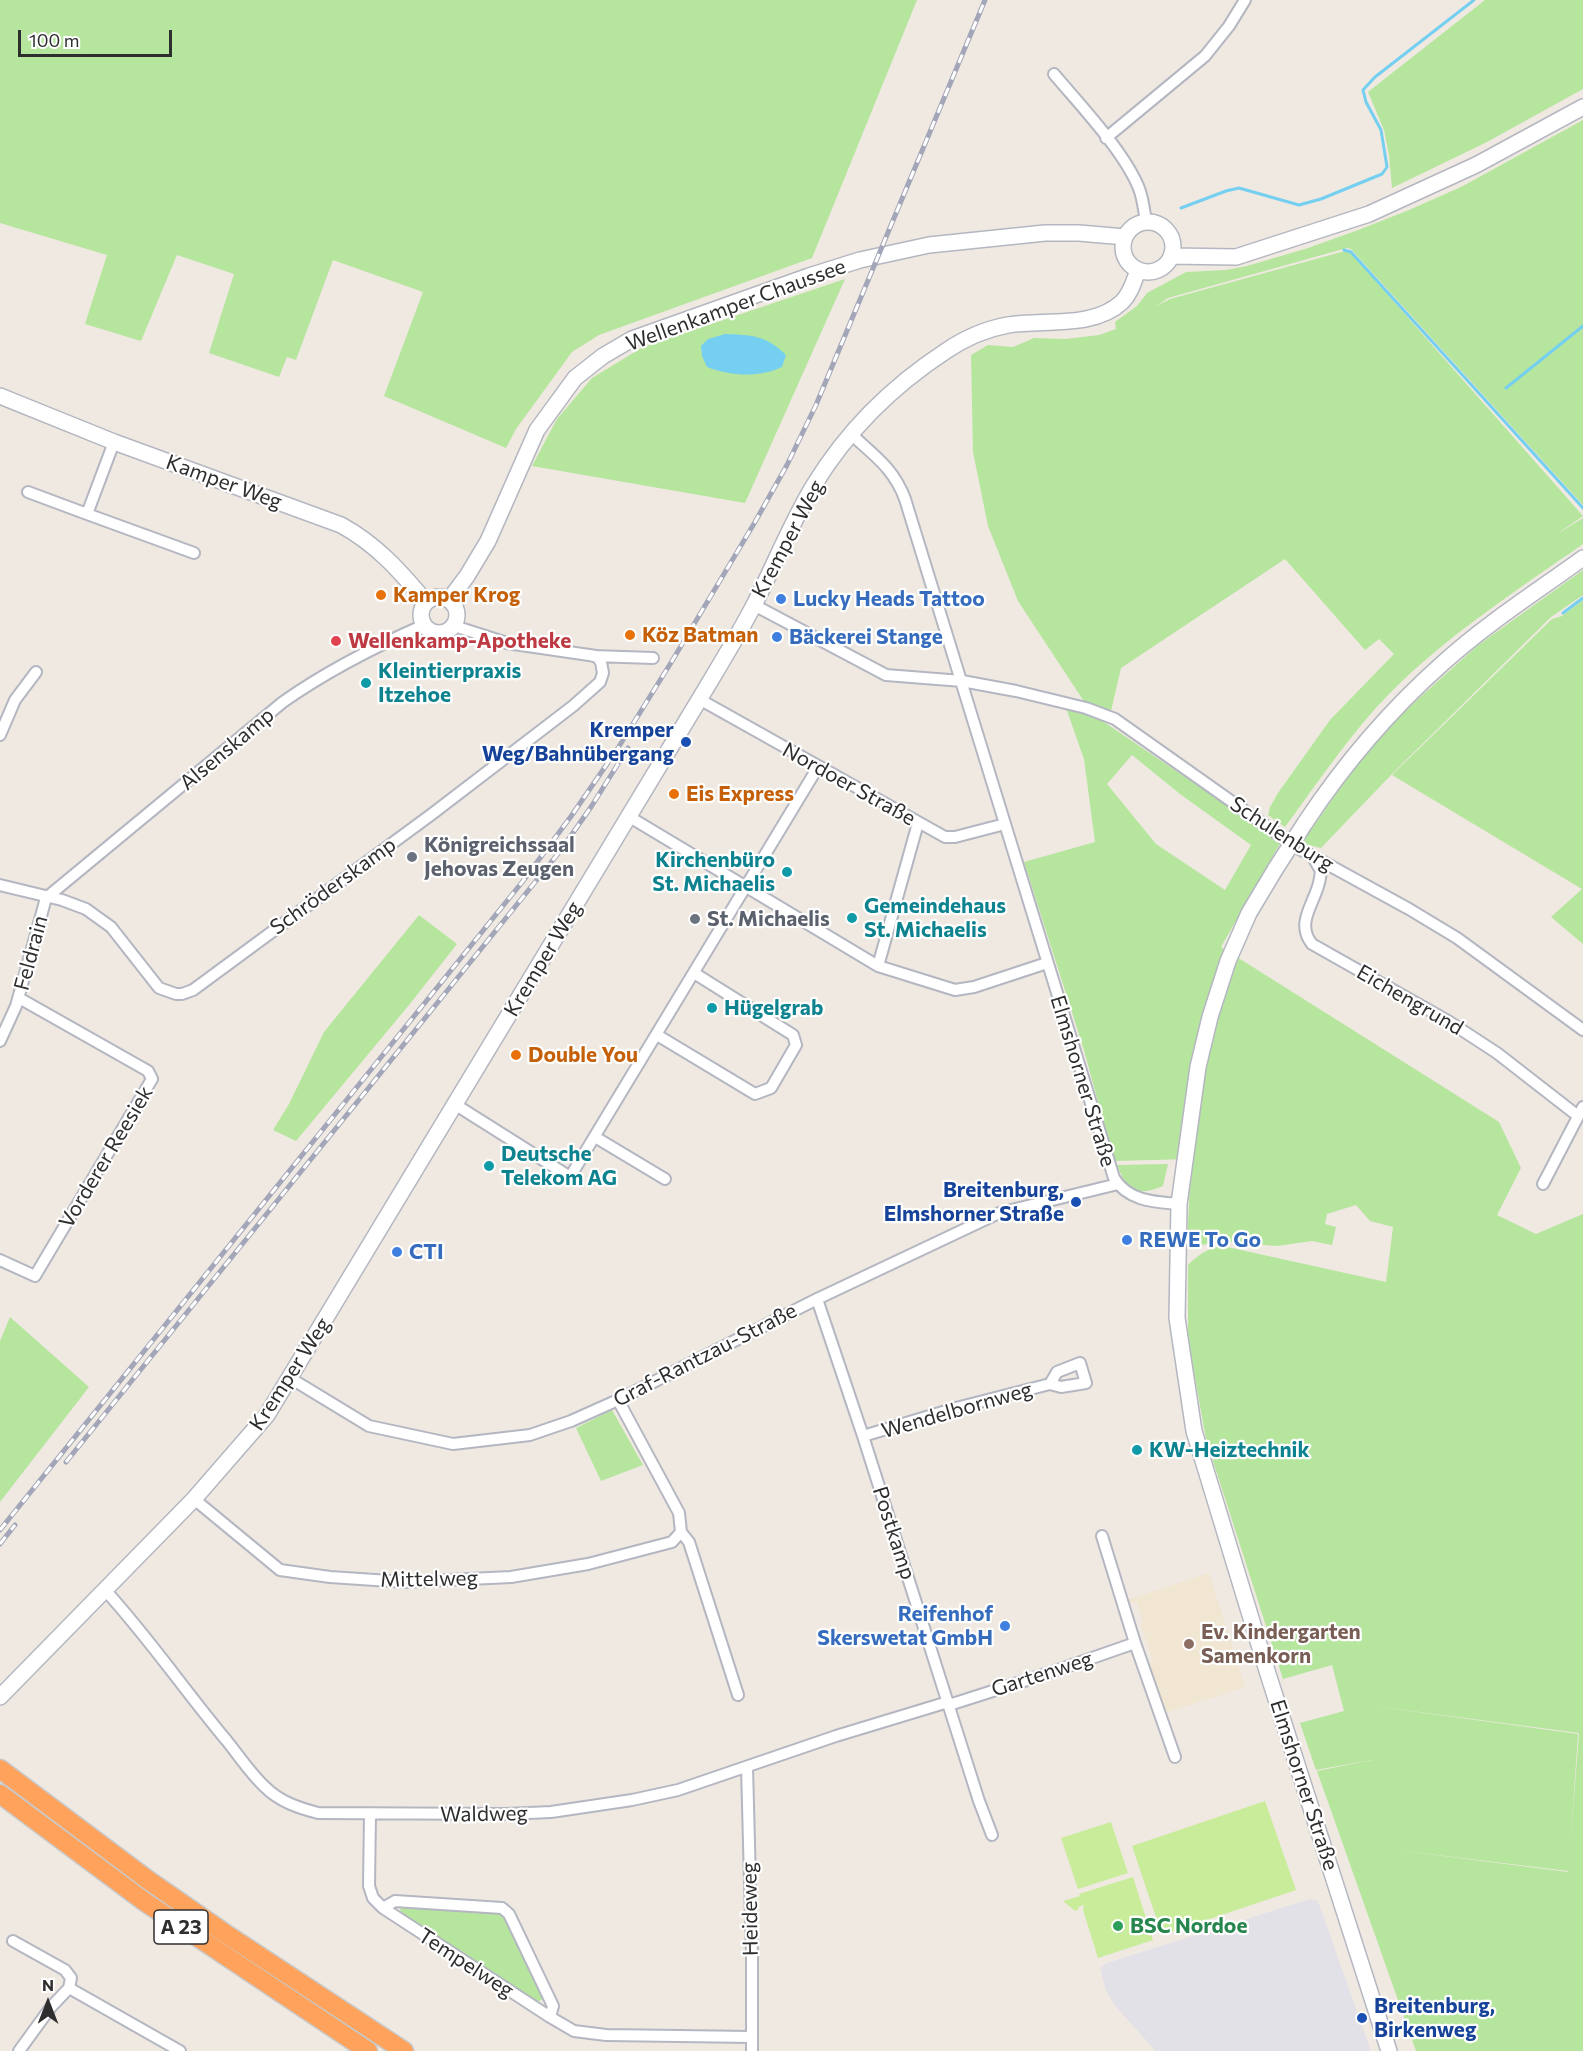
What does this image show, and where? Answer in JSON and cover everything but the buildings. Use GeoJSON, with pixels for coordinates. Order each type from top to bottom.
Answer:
{"type":"FeatureCollection","features":[{"type":"Feature","properties":{"kind":"highway","name":"A 23"},"geometry":{"type":"LineString","coordinates":[[0,1769],[72,1825],[195,1913],[404,2051]]}},
{"type":"Feature","properties":{"kind":"highway","name":"A 23"},"geometry":{"type":"LineString","coordinates":[[0,1794],[145,1902],[368,2051]]}},
{"type":"Feature","properties":{"kind":"main road"},"geometry":{"type":"LineString","coordinates":[[1171,256],[1236,257],[1369,214],[1476,165],[1583,107]]}},
{"type":"Feature","properties":{"kind":"main road"},"geometry":{"type":"LineString","coordinates":[[1146,222],[1160,225],[1167,231],[1173,243],[1171,256],[1165,265],[1156,270],[1146,272],[1138,270],[1129,263],[1124,255],[1125,237],[1134,227],[1146,222]]}},
{"type":"Feature","properties":{"kind":"main road","name":"Wellenkamper Chaussee"},"geometry":{"type":"LineString","coordinates":[[449,600],[488,541],[537,430],[545,417],[575,378],[603,356],[632,339],[808,276],[895,252],[929,245],[1045,234],[1125,237]]}},
{"type":"Feature","properties":{"kind":"main road","name":"Kremper Weg"},"geometry":{"type":"LineString","coordinates":[[0,1697],[194,1499],[259,1427],[699,699],[754,605],[809,494],[852,435],[898,385],[963,340],[978,333],[1008,325],[1082,319],[1101,314],[1124,300],[1130,292],[1138,270]]}},
{"type":"Feature","properties":{"kind":"main road","name":"Kamper Weg"},"geometry":{"type":"LineString","coordinates":[[0,396],[114,442],[341,525],[386,556],[426,602]]}},
{"type":"Feature","properties":{"kind":"main road"},"geometry":{"type":"LineString","coordinates":[[1179,1204],[1198,1067],[1210,1017],[1228,961],[1249,913],[1276,868],[1305,823],[1357,752],[1397,707],[1443,663],[1494,622],[1583,558]]}},
{"type":"Feature","properties":{"kind":"main road"},"geometry":{"type":"LineString","coordinates":[[435,597],[449,600],[457,612],[454,626],[440,633],[430,632],[424,625],[420,613],[426,602],[435,597]]}},
{"type":"Feature","properties":{"kind":"main road","name":"Elmshorner Straße"},"geometry":{"type":"LineString","coordinates":[[1179,1204],[1177,1318],[1194,1431],[1268,1674],[1389,2051]]}},
{"type":"Feature","properties":{"kind":"street"},"geometry":{"type":"LineString","coordinates":[[1107,138],[1204,56],[1245,0]]}},
{"type":"Feature","properties":{"kind":"street"},"geometry":{"type":"LineString","coordinates":[[1054,74],[1107,138],[1137,183],[1146,222]]}},
{"type":"Feature","properties":{"kind":"street","name":"Elmshorner Straße"},"geometry":{"type":"LineString","coordinates":[[852,435],[897,479],[905,499],[1110,1167],[1118,1184],[1138,1198],[1179,1204]]}},
{"type":"Feature","properties":{"kind":"street"},"geometry":{"type":"LineString","coordinates":[[87,514],[114,442]]}},
{"type":"Feature","properties":{"kind":"street"},"geometry":{"type":"LineString","coordinates":[[27,492],[194,553]]}},
{"type":"Feature","properties":{"kind":"street","name":"Schulenburg"},"geometry":{"type":"LineString","coordinates":[[754,605],[886,675],[962,681],[1061,701],[1105,714],[1314,859],[1437,925],[1583,1030]]}},
{"type":"Feature","properties":{"kind":"street","name":"Alsenskamp"},"geometry":{"type":"LineString","coordinates":[[46,897],[283,702],[363,653],[424,625]]}},
{"type":"Feature","properties":{"kind":"street"},"geometry":{"type":"LineString","coordinates":[[454,626],[507,643],[595,657],[653,658]]}},
{"type":"Feature","properties":{"kind":"street","name":"Schröderskamp"},"geometry":{"type":"LineString","coordinates":[[46,897],[73,904],[99,917],[111,927],[159,988],[176,994],[187,992],[422,821],[573,706],[600,682],[603,673],[602,665],[595,657]]}},
{"type":"Feature","properties":{"kind":"street"},"geometry":{"type":"LineString","coordinates":[[0,735],[15,700],[36,672]]}},
{"type":"Feature","properties":{"kind":"street","name":"Nordoer Straße"},"geometry":{"type":"LineString","coordinates":[[699,699],[918,823],[949,838],[1005,824]]}},
{"type":"Feature","properties":{"kind":"street"},"geometry":{"type":"LineString","coordinates":[[456,1104],[570,1177],[818,767]]}},
{"type":"Feature","properties":{"kind":"street"},"geometry":{"type":"LineString","coordinates":[[628,816],[878,966],[955,990],[974,987],[1047,963]]}},
{"type":"Feature","properties":{"kind":"street"},"geometry":{"type":"LineString","coordinates":[[878,966],[918,823]]}},
{"type":"Feature","properties":{"kind":"street","name":"Eichengrund"},"geometry":{"type":"LineString","coordinates":[[1314,859],[1321,872],[1304,925],[1305,934],[1312,944],[1448,1021],[1581,1111],[1543,1184]]}},
{"type":"Feature","properties":{"kind":"street"},"geometry":{"type":"LineString","coordinates":[[0,885],[46,897]]}},
{"type":"Feature","properties":{"kind":"street","name":"Feldrain"},"geometry":{"type":"LineString","coordinates":[[0,1041],[19,998],[46,897]]}},
{"type":"Feature","properties":{"kind":"street"},"geometry":{"type":"LineString","coordinates":[[657,1035],[755,1094],[771,1088],[796,1045],[793,1035],[693,974]]}},
{"type":"Feature","properties":{"kind":"street","name":"Vorderer Reesiek"},"geometry":{"type":"LineString","coordinates":[[0,1260],[35,1276],[152,1079],[148,1071],[19,998]]}},
{"type":"Feature","properties":{"kind":"street"},"geometry":{"type":"LineString","coordinates":[[595,1137],[665,1179]]}},
{"type":"Feature","properties":{"kind":"street","name":"Graf-Rantzau-Straße"},"geometry":{"type":"LineString","coordinates":[[290,1378],[369,1426],[453,1444],[530,1435],[572,1421],[618,1400],[817,1299],[999,1213],[1118,1184]]}},
{"type":"Feature","properties":{"kind":"street","name":"Postkamp"},"geometry":{"type":"LineString","coordinates":[[817,1299],[992,1835]]}},
{"type":"Feature","properties":{"kind":"street","name":"Wendelbornweg"},"geometry":{"type":"LineString","coordinates":[[863,1436],[956,1407],[1050,1383]]}},
{"type":"Feature","properties":{"kind":"street"},"geometry":{"type":"LineString","coordinates":[[618,1400],[679,1513],[681,1532],[689,1542],[738,1695]]}},
{"type":"Feature","properties":{"kind":"street","name":"Mittelweg"},"geometry":{"type":"LineString","coordinates":[[194,1499],[280,1570],[330,1577],[405,1582],[511,1577],[588,1564],[672,1542],[681,1532]]}},
{"type":"Feature","properties":{"kind":"street"},"geometry":{"type":"LineString","coordinates":[[1102,1536],[1135,1643],[1175,1757]]}},
{"type":"Feature","properties":{"kind":"street","name":"Waldweg"},"geometry":{"type":"LineString","coordinates":[[105,1590],[129,1616],[195,1703],[265,1787],[280,1799],[298,1808],[318,1813],[433,1815],[551,1812],[632,1800],[678,1790],[836,1736],[948,1703]]}},
{"type":"Feature","properties":{"kind":"street","name":"Gartenweg"},"geometry":{"type":"LineString","coordinates":[[948,1703],[1049,1673],[1135,1643]]}},
{"type":"Feature","properties":{"kind":"street","name":"Heideweg"},"geometry":{"type":"LineString","coordinates":[[747,1767],[752,2051]]}},
{"type":"Feature","properties":{"kind":"street","name":"Tempelweg"},"geometry":{"type":"LineString","coordinates":[[370,1814],[369,1886],[373,1898],[383,1908],[550,2018],[574,2031],[606,2035],[751,2037]]}},
{"type":"Feature","properties":{"kind":"street","name":"Tempelweg"},"geometry":{"type":"LineString","coordinates":[[383,1908],[395,1901],[502,1908],[509,1914],[553,2006],[550,2018]]}},
{"type":"Feature","properties":{"kind":"street"},"geometry":{"type":"LineString","coordinates":[[13,1941],[65,1970],[71,1978],[69,1988],[51,2007],[19,2051]]}},
{"type":"Feature","properties":{"kind":"street"},"geometry":{"type":"LineString","coordinates":[[69,1988],[180,2051]]}},
{"type":"Feature","properties":{"kind":"shaded area","name":"Ev. Kindergarten Samenkorn"},"geometry":{"type":"Polygon","coordinates":[[[1209,1573],[1245,1687],[1165,1713],[1147,1664],[1153,1661],[1141,1625],[1143,1620],[1137,1602],[1128,1604],[1127,1600],[1209,1573]]]}},
{"type":"Feature","properties":{"kind":"shaded area"},"geometry":{"type":"Polygon","coordinates":[[[1310,1899],[1318,1901],[1371,2051],[1156,2051],[1116,2007],[1106,1991],[1100,1968],[1107,1963],[1310,1899]]]}},
{"type":"Feature","properties":{"kind":"green space"},"geometry":{"type":"Polygon","coordinates":[[[0,0],[917,0],[812,258],[599,335],[572,352],[516,429],[506,448],[384,396],[423,292],[333,260],[296,360],[287,357],[279,377],[209,353],[234,274],[177,255],[141,341],[85,324],[107,255],[0,223],[0,0]]]}},
{"type":"Feature","properties":{"kind":"green space"},"geometry":{"type":"Polygon","coordinates":[[[1485,0],[1583,0],[1583,89],[1487,142],[1392,188],[1384,130],[1368,92],[1485,0]]]}},
{"type":"Feature","properties":{"kind":"green space"},"geometry":{"type":"Polygon","coordinates":[[[1583,120],[1583,505],[1351,249],[1347,248],[1168,298],[1156,306],[1170,299],[1345,251],[1351,253],[1583,516],[1556,535],[1583,518],[1583,544],[1482,615],[1411,673],[1361,725],[1285,827],[1268,815],[1278,793],[1330,720],[1394,654],[1379,639],[1365,650],[1285,559],[1121,668],[1111,711],[1085,703],[1018,601],[988,526],[973,452],[971,355],[988,345],[1013,347],[1034,338],[1066,339],[1099,335],[1116,329],[1115,322],[1137,306],[1147,293],[1186,272],[1226,270],[1247,266],[1361,229],[1461,187],[1583,120]]]}},
{"type":"Feature","properties":{"kind":"green space"},"geometry":{"type":"Polygon","coordinates":[[[845,279],[745,503],[532,466],[557,419],[592,378],[643,347],[845,279]]]}},
{"type":"Feature","properties":{"kind":"green space"},"geometry":{"type":"Polygon","coordinates":[[[1583,570],[1583,595],[1551,617],[1391,775],[1321,848],[1305,844],[1304,840],[1358,762],[1397,718],[1477,646],[1583,570]]]}},
{"type":"Feature","properties":{"kind":"green space"},"geometry":{"type":"Polygon","coordinates":[[[1583,600],[1583,944],[1551,917],[1582,889],[1392,775],[1552,619],[1562,616],[1583,600]]]}},
{"type":"Feature","properties":{"kind":"green space"},"geometry":{"type":"Polygon","coordinates":[[[1066,708],[1098,718],[1281,842],[1221,947],[1499,1122],[1521,1168],[1497,1215],[1536,1234],[1583,1214],[1583,2051],[1416,2051],[1317,1771],[1377,1759],[1316,1770],[1300,1723],[1344,1711],[1332,1665],[1283,1679],[1206,1439],[1188,1339],[1188,1265],[1204,1252],[1223,1246],[1386,1282],[1393,1227],[1370,1221],[1356,1205],[1327,1214],[1325,1224],[1336,1227],[1332,1245],[1312,1241],[1277,1246],[1216,1241],[1196,1247],[1187,1246],[1191,1159],[1114,1161],[1084,1050],[1024,862],[1095,842],[1084,759],[1066,708]],[[1132,755],[1107,784],[1156,844],[1225,890],[1251,845],[1180,794],[1132,755]],[[1359,1704],[1578,1734],[1570,1850],[1579,1733],[1359,1704]],[[1380,1848],[1568,1872],[1568,1871],[1380,1848]]]}},
{"type":"Feature","properties":{"kind":"green space"},"geometry":{"type":"Polygon","coordinates":[[[419,915],[457,944],[296,1141],[273,1130],[289,1104],[324,1032],[419,915]]]}},
{"type":"Feature","properties":{"kind":"green space"},"geometry":{"type":"Polygon","coordinates":[[[1168,1164],[1163,1186],[1146,1191],[1129,1186],[1117,1165],[1168,1164]]]}},
{"type":"Feature","properties":{"kind":"green space"},"geometry":{"type":"Polygon","coordinates":[[[10,1317],[89,1387],[0,1502],[0,1341],[10,1317]]]}},
{"type":"Feature","properties":{"kind":"green space"},"geometry":{"type":"Polygon","coordinates":[[[612,1410],[643,1465],[601,1481],[576,1428],[612,1410]]]}},
{"type":"Feature","properties":{"kind":"green space"},"geometry":{"type":"Polygon","coordinates":[[[1265,1801],[1296,1890],[1162,1935],[1132,1846],[1265,1801]]]}},
{"type":"Feature","properties":{"kind":"green space"},"geometry":{"type":"Polygon","coordinates":[[[1111,1822],[1128,1873],[1078,1889],[1061,1838],[1111,1822]]]}},
{"type":"Feature","properties":{"kind":"green space","name":"BSC Nordoe"},"geometry":{"type":"Polygon","coordinates":[[[1133,1877],[1153,1940],[1098,1958],[1083,1910],[1084,1905],[1075,1911],[1063,1901],[1133,1877]]]}},
{"type":"Feature","properties":{"kind":"green space"},"geometry":{"type":"Polygon","coordinates":[[[405,1905],[498,1911],[503,1915],[543,1999],[537,2002],[401,1914],[400,1907],[405,1905]]]}},
{"type":"Feature","properties":{"kind":"water"},"geometry":{"type":"Polygon","coordinates":[[[725,334],[758,337],[772,343],[786,355],[782,367],[764,373],[744,374],[707,367],[701,346],[708,339],[725,334]]]}},
{"type":"Feature","properties":{"kind":"waterway"},"geometry":{"type":"LineString","coordinates":[[1181,208],[1239,188],[1299,205],[1321,199],[1382,174],[1387,167],[1381,130],[1366,102],[1363,90],[1375,77],[1474,0]]}},
{"type":"Feature","properties":{"kind":"waterway"},"geometry":{"type":"LineString","coordinates":[[1344,250],[1351,252],[1583,508]]}},
{"type":"Feature","properties":{"kind":"waterway"},"geometry":{"type":"LineString","coordinates":[[1506,388],[1583,326]]}},
{"type":"Feature","properties":{"kind":"waterway"},"geometry":{"type":"LineString","coordinates":[[1563,613],[1583,598]]}},
{"type":"Feature","properties":{"kind":"railway"},"geometry":{"type":"LineString","coordinates":[[0,1530],[523,881],[618,748],[787,465],[816,405],[985,0]]}},
{"type":"Feature","properties":{"kind":"railway"},"geometry":{"type":"LineString","coordinates":[[66,1462],[561,850],[628,748]]}},
{"type":"Feature","properties":{"kind":"railway"},"geometry":{"type":"LineString","coordinates":[[0,1544],[15,1525]]}},
{"type":"Feature","properties":{"kind":"place","name":"Kamper Krog"},"geometry":{"type":"Point","coordinates":[381,595]}},
{"type":"Feature","properties":{"kind":"place","name":"Lucky Heads Tattoo"},"geometry":{"type":"Point","coordinates":[781,599]}},
{"type":"Feature","properties":{"kind":"place","name":"Köz Batman"},"geometry":{"type":"Point","coordinates":[630,635]}},
{"type":"Feature","properties":{"kind":"place","name":"Bäckerei Stange"},"geometry":{"type":"Point","coordinates":[777,637]}},
{"type":"Feature","properties":{"kind":"place","name":"Wellenkamp-Apotheke"},"geometry":{"type":"Point","coordinates":[336,641]}},
{"type":"Feature","properties":{"kind":"place","name":"Kleintierpraxis Itzehoe"},"geometry":{"type":"Point","coordinates":[366,683]}},
{"type":"Feature","properties":{"kind":"place","name":"Kremper Weg/Bahnübergang"},"geometry":{"type":"Point","coordinates":[686,742]}},
{"type":"Feature","properties":{"kind":"place","name":"Eis Express"},"geometry":{"type":"Point","coordinates":[674,794]}},
{"type":"Feature","properties":{"kind":"place","name":"Königreichssaal Jehovas Zeugen"},"geometry":{"type":"Point","coordinates":[412,857]}},
{"type":"Feature","properties":{"kind":"place","name":"Kirchenbüro St. Michaelis"},"geometry":{"type":"Point","coordinates":[787,872]}},
{"type":"Feature","properties":{"kind":"place","name":"Gemeindehaus St. Michaelis"},"geometry":{"type":"Point","coordinates":[852,918]}},
{"type":"Feature","properties":{"kind":"place","name":"St. Michaelis"},"geometry":{"type":"Point","coordinates":[695,919]}},
{"type":"Feature","properties":{"kind":"place","name":"Hügelgrab"},"geometry":{"type":"Point","coordinates":[712,1008]}},
{"type":"Feature","properties":{"kind":"place","name":"Double You"},"geometry":{"type":"Point","coordinates":[516,1055]}},
{"type":"Feature","properties":{"kind":"place","name":"Deutsche Telekom AG"},"geometry":{"type":"Point","coordinates":[489,1166]}},
{"type":"Feature","properties":{"kind":"place","name":"Breitenburg, Elmshorner Straße"},"geometry":{"type":"Point","coordinates":[1076,1202]}},
{"type":"Feature","properties":{"kind":"place","name":"REWE To Go"},"geometry":{"type":"Point","coordinates":[1127,1240]}},
{"type":"Feature","properties":{"kind":"place","name":"CTI"},"geometry":{"type":"Point","coordinates":[397,1252]}},
{"type":"Feature","properties":{"kind":"place","name":"KW-Heiztechnik"},"geometry":{"type":"Point","coordinates":[1137,1450]}},
{"type":"Feature","properties":{"kind":"place","name":"Reifenhof Skerswetat GmbH"},"geometry":{"type":"Point","coordinates":[1005,1626]}},
{"type":"Feature","properties":{"kind":"place","name":"Ev. Kindergarten Samenkorn"},"geometry":{"type":"Point","coordinates":[1189,1644]}},
{"type":"Feature","properties":{"kind":"place","name":"BSC Nordoe"},"geometry":{"type":"Point","coordinates":[1118,1926]}},
{"type":"Feature","properties":{"kind":"place","name":"Breitenburg, Birkenweg"},"geometry":{"type":"Point","coordinates":[1362,2018]}}]}
